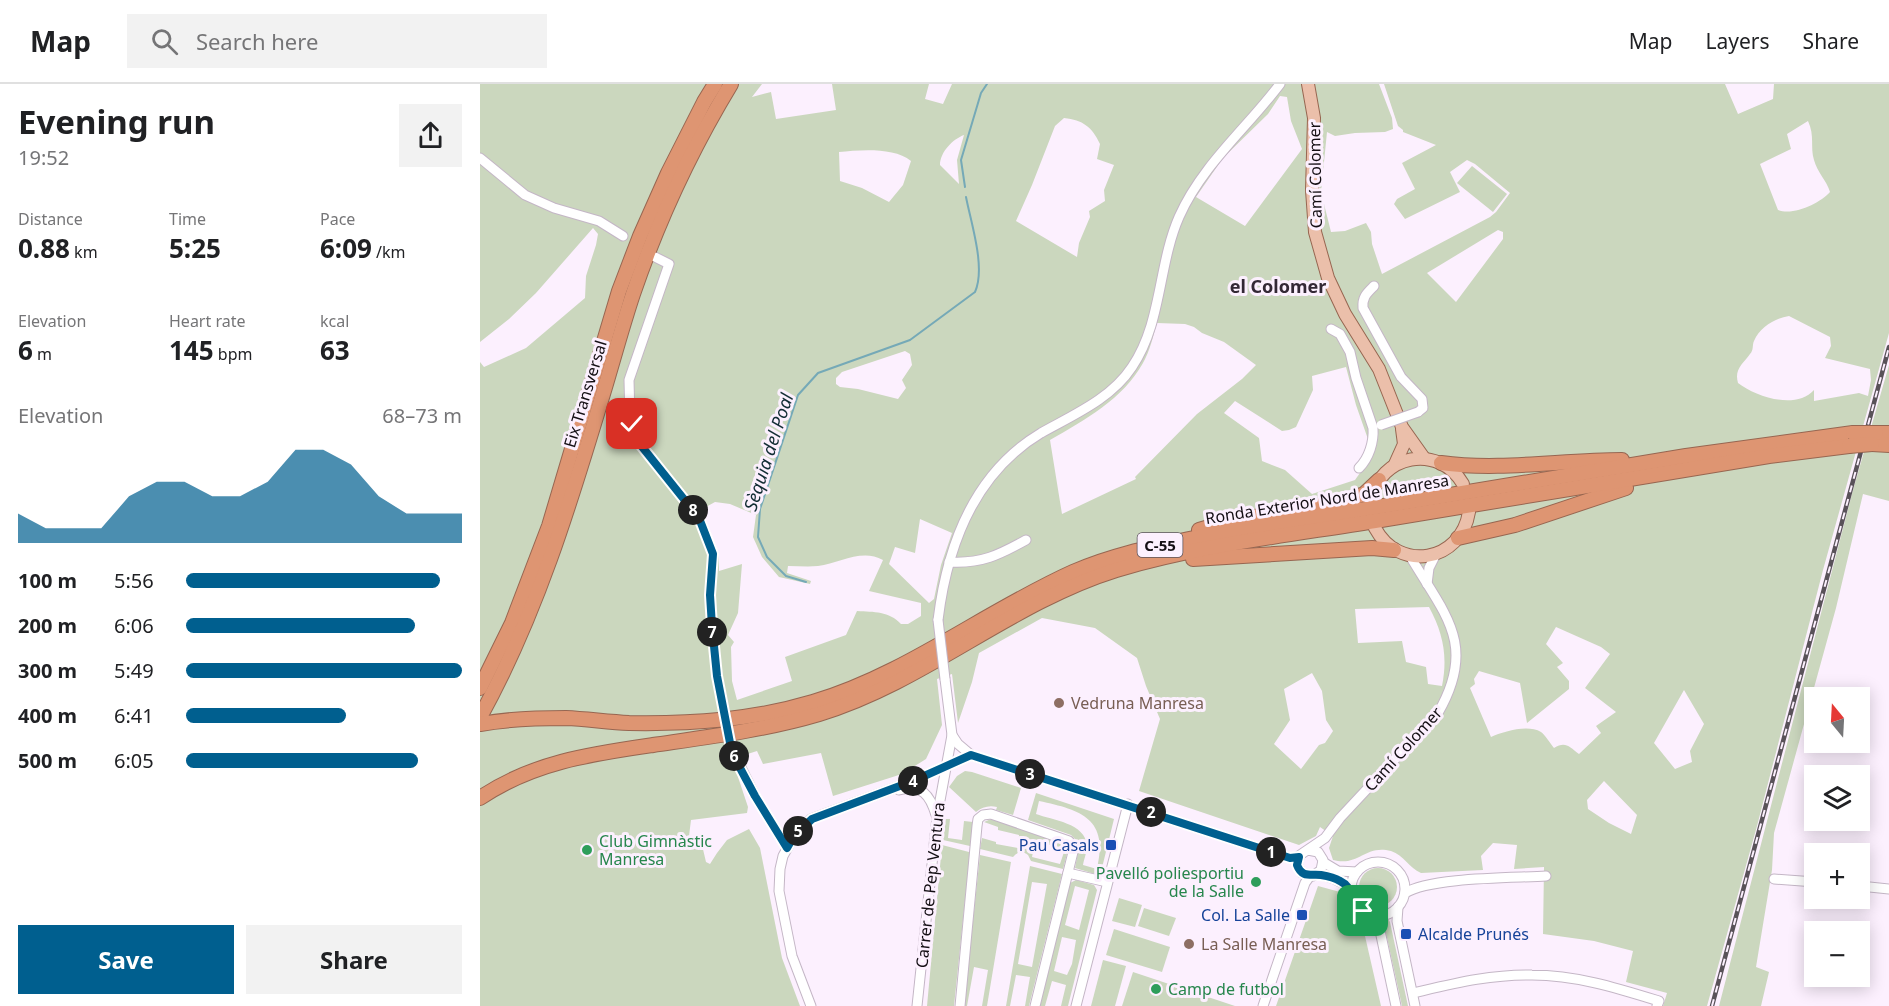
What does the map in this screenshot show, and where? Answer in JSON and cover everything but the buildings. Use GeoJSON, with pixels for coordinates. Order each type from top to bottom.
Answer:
{"type":"FeatureCollection","features":[{"type":"Feature","properties":{"kind":"highway","name":"Eix Transversal"},"geometry":{"type":"LineString","coordinates":[[480,688],[512,623],[549,526],[619,291],[640,236],[668,173],[715,84]]}},
{"type":"Feature","properties":{"kind":"highway","name":"Eix Transversal"},"geometry":{"type":"LineString","coordinates":[[480,717],[523,630],[561,528],[633,294],[655,235],[703,130],[731,84]]}},
{"type":"Feature","properties":{"kind":"highway"},"geometry":{"type":"LineString","coordinates":[[679,180],[742,84]]}},
{"type":"Feature","properties":{"kind":"highway","name":"Ronda Exterior Nord de Manresa"},"geometry":{"type":"LineString","coordinates":[[572,760],[610,750],[742,731],[819,714],[884,689],[946,657],[1042,601],[1112,572],[1142,556],[1208,536],[1660,460],[1879,437],[1889,445]]}},
{"type":"Feature","properties":{"kind":"highway","name":"Ronda Exterior Nord de Manresa"},"geometry":{"type":"LineString","coordinates":[[480,724],[496,721],[566,718],[629,723],[739,719],[795,707],[869,682],[907,663],[1035,590],[1074,571],[1142,556],[1276,537],[1698,469],[1851,440]]}},
{"type":"Feature","properties":{"kind":"highway"},"geometry":{"type":"LineString","coordinates":[[1441,463],[1464,466],[1586,460],[1660,460]]}},
{"type":"Feature","properties":{"kind":"highway"},"geometry":{"type":"LineString","coordinates":[[1458,538],[1515,525],[1608,493],[1698,469]]}},
{"type":"Feature","properties":{"kind":"highway"},"geometry":{"type":"LineString","coordinates":[[1142,556],[1226,522],[1344,501],[1364,494],[1378,480]]}},
{"type":"Feature","properties":{"kind":"highway"},"geometry":{"type":"LineString","coordinates":[[1142,556],[1372,548],[1394,550]]}},
{"type":"Feature","properties":{"kind":"highway"},"geometry":{"type":"LineString","coordinates":[[480,798],[527,771],[572,760]]}},
{"type":"Feature","properties":{"kind":"highway"},"geometry":{"type":"LineString","coordinates":[[480,807],[527,778],[572,760]]}},
{"type":"Feature","properties":{"kind":"main road","name":"Camí Colomer"},"geometry":{"type":"LineString","coordinates":[[1308,84],[1314,118],[1312,190],[1315,232],[1328,278],[1345,314],[1379,369],[1402,427],[1424,458]]}},
{"type":"Feature","properties":{"kind":"main road","name":"Camí Colomer"},"geometry":{"type":"LineString","coordinates":[[1395,464],[1404,444],[1402,427]]}},
{"type":"Feature","properties":{"kind":"main road"},"geometry":{"type":"LineString","coordinates":[[1371,501],[1378,480],[1395,464],[1409,459],[1424,458],[1441,463],[1454,471],[1464,484]]}},
{"type":"Feature","properties":{"kind":"main road"},"geometry":{"type":"LineString","coordinates":[[1375,528],[1394,550],[1410,556],[1427,556],[1448,548],[1458,538],[1466,526],[1469,512]]}},
{"type":"Feature","properties":{"kind":"street"},"geometry":{"type":"LineString","coordinates":[[1280,84],[1263,107],[1220,154],[1192,192],[1169,241],[1150,329],[1141,353],[1131,370],[1117,385],[1084,410],[1039,435],[1018,450],[990,477],[977,496],[964,521],[949,562],[938,620],[952,735],[958,744],[971,755],[1290,858],[1299,857],[1308,850],[1318,852],[1323,860],[1338,872],[1357,872]]}},
{"type":"Feature","properties":{"kind":"street"},"geometry":{"type":"LineString","coordinates":[[480,158],[525,195],[554,208],[599,221],[622,236]]}},
{"type":"Feature","properties":{"kind":"street"},"geometry":{"type":"LineString","coordinates":[[655,257],[669,264],[629,380],[630,420],[639,443],[699,518],[713,554],[710,595],[712,626],[717,676],[732,749],[755,796],[787,848]]}},
{"type":"Feature","properties":{"kind":"street"},"geometry":{"type":"LineString","coordinates":[[1359,468],[1366,461],[1377,427],[1423,408],[1422,399],[1401,377],[1363,308],[1362,301],[1365,294],[1374,286]]}},
{"type":"Feature","properties":{"kind":"street"},"geometry":{"type":"LineString","coordinates":[[1331,329],[1340,334],[1350,352],[1356,378],[1377,427]]}},
{"type":"Feature","properties":{"kind":"street"},"geometry":{"type":"LineString","coordinates":[[949,562],[964,563],[989,559],[1026,540]]}},
{"type":"Feature","properties":{"kind":"street"},"geometry":{"type":"LineString","coordinates":[[1427,584],[1429,568],[1436,554]]}},
{"type":"Feature","properties":{"kind":"street","name":"Camí Colomer"},"geometry":{"type":"LineString","coordinates":[[1308,850],[1325,838],[1340,818],[1438,713],[1447,697],[1456,669],[1455,637],[1444,610],[1410,556]]}},
{"type":"Feature","properties":{"kind":"street","name":"Carrer de Pep Ventura"},"geometry":{"type":"LineString","coordinates":[[918,1006],[937,817],[952,735]]}},
{"type":"Feature","properties":{"kind":"street"},"geometry":{"type":"LineString","coordinates":[[811,1006],[792,956],[779,891],[780,869],[794,836],[812,819],[913,781],[971,755]]}},
{"type":"Feature","properties":{"kind":"street"},"geometry":{"type":"LineString","coordinates":[[862,800],[906,788],[918,790],[928,795],[937,817]]}},
{"type":"Feature","properties":{"kind":"street"},"geometry":{"type":"LineString","coordinates":[[1076,1006],[1128,804]]}},
{"type":"Feature","properties":{"kind":"street"},"geometry":{"type":"LineString","coordinates":[[960,1006],[978,819],[991,814],[1069,841],[1074,848],[1035,1006]]}},
{"type":"Feature","properties":{"kind":"street","name":"Camí Colomer"},"geometry":{"type":"LineString","coordinates":[[1323,860],[1325,838]]}},
{"type":"Feature","properties":{"kind":"street"},"geometry":{"type":"LineString","coordinates":[[1299,857],[1297,863],[1299,870],[1342,881],[1351,889]]}},
{"type":"Feature","properties":{"kind":"street"},"geometry":{"type":"LineString","coordinates":[[1263,1006],[1305,883],[1321,870],[1323,860]]}},
{"type":"Feature","properties":{"kind":"street"},"geometry":{"type":"LineString","coordinates":[[1396,1006],[1379,926],[1356,904],[1351,889],[1352,880],[1357,872],[1369,863],[1381,861],[1393,865],[1403,877],[1423,885]]}},
{"type":"Feature","properties":{"kind":"street"},"geometry":{"type":"LineString","coordinates":[[1068,873],[1107,882]]}},
{"type":"Feature","properties":{"kind":"street"},"geometry":{"type":"LineString","coordinates":[[1405,894],[1423,885],[1546,876]]}},
{"type":"Feature","properties":{"kind":"street"},"geometry":{"type":"LineString","coordinates":[[1403,877],[1405,894],[1398,907],[1397,921],[1415,1006]]}},
{"type":"Feature","properties":{"kind":"street"},"geometry":{"type":"LineString","coordinates":[[1774,879],[1804,881]]}},
{"type":"Feature","properties":{"kind":"street"},"geometry":{"type":"LineString","coordinates":[[1870,887],[1889,889]]}},
{"type":"Feature","properties":{"kind":"street"},"geometry":{"type":"LineString","coordinates":[[1369,914],[1383,916],[1398,907]]}},
{"type":"Feature","properties":{"kind":"street"},"geometry":{"type":"LineString","coordinates":[[1413,993],[1465,981],[1533,975],[1572,978],[1612,986],[1658,1003]]}},
{"type":"Feature","properties":{"kind":"green space"},"geometry":{"type":"Polygon","coordinates":[[[480,84],[762,84],[752,97],[771,92],[776,119],[836,110],[832,84],[929,84],[925,99],[943,104],[952,84],[1379,84],[1392,118],[1393,129],[1385,132],[1335,136],[1327,132],[1321,192],[1331,232],[1345,231],[1366,223],[1371,232],[1372,244],[1382,274],[1490,217],[1510,193],[1467,160],[1450,172],[1460,192],[1405,219],[1394,204],[1397,199],[1415,189],[1402,163],[1436,145],[1403,132],[1398,126],[1384,84],[1725,84],[1738,114],[1773,99],[1774,84],[1889,84],[1889,333],[1823,570],[1757,826],[1707,1006],[1663,1006],[1667,993],[1626,982],[1633,951],[1594,941],[1543,934],[1544,867],[1514,869],[1517,845],[1493,843],[1481,856],[1483,870],[1421,873],[1391,851],[1375,850],[1349,861],[1333,860],[1329,848],[1333,836],[1320,827],[1316,836],[1299,845],[1139,791],[1160,719],[1137,658],[1095,628],[1042,618],[979,653],[958,723],[952,674],[937,679],[942,725],[926,759],[902,774],[833,796],[821,753],[763,764],[757,751],[732,759],[748,807],[747,813],[691,820],[688,844],[702,845],[706,862],[710,864],[727,840],[749,829],[760,848],[782,958],[800,1006],[480,1006],[480,362],[484,367],[526,348],[585,298],[586,276],[598,234],[593,228],[536,293],[480,342],[480,84]],[[1280,96],[1268,114],[1223,158],[1196,197],[1245,226],[1302,149],[1291,121],[1287,97],[1280,96]],[[1064,118],[1055,126],[1016,221],[1077,257],[1079,243],[1090,217],[1089,211],[1105,201],[1104,190],[1114,165],[1097,159],[1100,144],[1086,125],[1064,118]],[[1808,121],[1787,134],[1791,149],[1760,164],[1778,210],[1799,210],[1820,200],[1830,192],[1814,160],[1808,121]],[[964,135],[952,143],[942,155],[940,165],[959,184],[957,160],[964,135]],[[886,151],[839,152],[840,181],[862,188],[889,202],[903,185],[911,161],[896,153],[886,151]],[[1498,230],[1427,273],[1456,302],[1503,239],[1503,232],[1498,230]],[[1789,316],[1773,321],[1764,327],[1753,343],[1751,352],[1738,370],[1738,383],[1755,393],[1776,399],[1797,399],[1814,390],[1814,401],[1859,393],[1868,396],[1871,380],[1870,369],[1825,358],[1831,346],[1830,337],[1789,316]],[[1157,323],[1148,354],[1135,376],[1114,398],[1090,416],[1050,440],[1062,514],[1136,479],[1135,477],[1197,414],[1242,379],[1256,365],[1224,342],[1185,324],[1157,323]],[[905,351],[842,372],[836,378],[836,384],[840,387],[898,399],[906,388],[902,380],[912,365],[910,354],[905,351]],[[1346,367],[1312,376],[1313,390],[1296,427],[1282,431],[1235,401],[1224,413],[1259,438],[1262,461],[1285,470],[1312,494],[1355,480],[1362,470],[1369,442],[1346,367]],[[715,502],[704,508],[702,514],[719,558],[719,571],[742,564],[738,613],[728,635],[734,642],[731,647],[732,681],[737,700],[792,681],[785,657],[846,635],[857,611],[886,614],[901,624],[908,624],[921,616],[921,603],[869,591],[883,560],[875,557],[867,555],[851,557],[818,566],[788,566],[787,573],[811,581],[810,584],[779,577],[762,557],[753,537],[756,515],[730,504],[715,502]],[[920,519],[915,553],[895,547],[889,564],[929,603],[934,599],[941,565],[952,533],[920,519]],[[1429,607],[1355,609],[1358,643],[1402,641],[1406,662],[1426,667],[1428,684],[1442,686],[1443,645],[1438,626],[1429,607]],[[1556,627],[1546,644],[1563,663],[1557,667],[1569,681],[1569,689],[1527,723],[1520,683],[1479,671],[1474,679],[1475,684],[1470,688],[1491,737],[1515,730],[1535,730],[1543,733],[1554,748],[1567,745],[1579,754],[1601,733],[1596,726],[1616,712],[1585,688],[1610,654],[1601,647],[1556,627]],[[1312,673],[1284,689],[1290,720],[1274,744],[1301,769],[1333,731],[1326,720],[1322,691],[1312,673]],[[1684,690],[1654,743],[1675,769],[1692,762],[1690,751],[1704,724],[1684,690]],[[1604,781],[1587,800],[1588,809],[1631,834],[1637,815],[1604,781]]]}},
{"type":"Feature","properties":{"kind":"green space"},"geometry":{"type":"Polygon","coordinates":[[[1472,166],[1507,194],[1493,212],[1457,183],[1472,166]]]}},
{"type":"Feature","properties":{"kind":"green space"},"geometry":{"type":"Polygon","coordinates":[[[1889,365],[1889,501],[1863,494],[1814,687],[1804,687],[1804,724],[1774,833],[1772,870],[1756,967],[1769,972],[1761,1006],[1719,1006],[1853,490],[1889,365]]]}},
{"type":"Feature","properties":{"kind":"green space"},"geometry":{"type":"Polygon","coordinates":[[[965,771],[1021,788],[1013,815],[996,810],[997,807],[994,806],[976,812],[949,787],[957,776],[965,771]]]}},
{"type":"Feature","properties":{"kind":"green space"},"geometry":{"type":"Polygon","coordinates":[[[1036,793],[1114,819],[1101,872],[1095,874],[1075,868],[1079,847],[1071,835],[1028,820],[1036,793]],[[1039,801],[1036,814],[1075,827],[1081,832],[1087,846],[1083,865],[1097,869],[1100,852],[1095,828],[1079,813],[1039,801]]]}},
{"type":"Feature","properties":{"kind":"green space"},"geometry":{"type":"Polygon","coordinates":[[[945,819],[950,819],[948,838],[962,840],[964,821],[973,822],[970,846],[943,840],[945,819]]]}},
{"type":"Feature","properties":{"kind":"green space"},"geometry":{"type":"Polygon","coordinates":[[[991,819],[1066,845],[1068,850],[1063,869],[1031,861],[1028,855],[1022,852],[1013,857],[980,849],[982,838],[996,842],[996,844],[1018,848],[1019,835],[998,830],[998,827],[984,822],[991,819]],[[1035,841],[1032,857],[1060,864],[1065,849],[1035,841]]]}},
{"type":"Feature","properties":{"kind":"green space"},"geometry":{"type":"Polygon","coordinates":[[[942,845],[969,852],[969,862],[954,1006],[927,1006],[942,845]]]}},
{"type":"Feature","properties":{"kind":"green space"},"geometry":{"type":"Polygon","coordinates":[[[980,855],[1011,862],[987,1006],[982,1006],[988,970],[974,967],[967,1006],[964,1006],[980,855]]]}},
{"type":"Feature","properties":{"kind":"green space"},"geometry":{"type":"Polygon","coordinates":[[[1030,866],[1062,874],[1029,1006],[1025,1006],[1030,977],[1016,975],[1010,1006],[1006,1006],[1030,866]],[[1032,882],[1018,964],[1032,967],[1047,884],[1032,882]]]}},
{"type":"Feature","properties":{"kind":"green space"},"geometry":{"type":"Polygon","coordinates":[[[1378,868],[1391,874],[1397,887],[1391,900],[1378,906],[1365,900],[1359,887],[1365,874],[1378,868]]]}},
{"type":"Feature","properties":{"kind":"green space"},"geometry":{"type":"Polygon","coordinates":[[[1076,880],[1094,885],[1097,890],[1068,1006],[1061,1006],[1066,985],[1052,981],[1045,1006],[1040,1006],[1070,883],[1076,880]],[[1075,886],[1065,925],[1079,930],[1089,890],[1075,886]],[[1062,937],[1054,971],[1067,975],[1072,964],[1076,940],[1062,937]]]}},
{"type":"Feature","properties":{"kind":"green space"},"geometry":{"type":"Polygon","coordinates":[[[1318,886],[1340,892],[1349,914],[1362,923],[1381,1006],[1276,1006],[1318,886]]]}},
{"type":"Feature","properties":{"kind":"green space"},"geometry":{"type":"Polygon","coordinates":[[[1119,898],[1142,905],[1135,927],[1112,921],[1119,898]]]}},
{"type":"Feature","properties":{"kind":"green space"},"geometry":{"type":"Polygon","coordinates":[[[1144,908],[1176,918],[1169,936],[1138,926],[1144,908]]]}},
{"type":"Feature","properties":{"kind":"green space"},"geometry":{"type":"Polygon","coordinates":[[[1388,919],[1408,1006],[1402,1006],[1384,924],[1388,919]]]}},
{"type":"Feature","properties":{"kind":"green space"},"geometry":{"type":"Polygon","coordinates":[[[1114,929],[1170,947],[1162,972],[1106,955],[1114,929]]]}},
{"type":"Feature","properties":{"kind":"green space"},"geometry":{"type":"Polygon","coordinates":[[[1103,960],[1126,966],[1115,1006],[1091,1006],[1103,960]]]}},
{"type":"Feature","properties":{"kind":"green space","name":"Camp de futbol"},"geometry":{"type":"Polygon","coordinates":[[[1133,972],[1235,1006],[1122,1006],[1133,972]]]}},
{"type":"Feature","properties":{"kind":"waterway","name":"Sèquia del Poal"},"geometry":{"type":"LineString","coordinates":[[965,187],[961,160],[981,93],[987,84]]}},
{"type":"Feature","properties":{"kind":"waterway","name":"Sèquia del Poal"},"geometry":{"type":"LineString","coordinates":[[806,582],[786,576],[767,557],[758,537],[760,509],[798,395],[818,373],[910,340],[975,292],[979,271],[978,258],[966,197]]}},
{"type":"Feature","properties":{"kind":"railway"},"geometry":{"type":"LineString","coordinates":[[1712,1006],[1889,347]]}},
{"type":"Feature","properties":{"kind":"place","name":"Vedruna Manresa"},"geometry":{"type":"Point","coordinates":[1059,703]}},
{"type":"Feature","properties":{"kind":"place","name":"Pau Casals"},"geometry":{"type":"Point","coordinates":[1111,845]}},
{"type":"Feature","properties":{"kind":"place","name":"Club Gimnàstic Manresa"},"geometry":{"type":"Point","coordinates":[587,850]}},
{"type":"Feature","properties":{"kind":"place","name":"Pavelló poliesportiu de la Salle"},"geometry":{"type":"Point","coordinates":[1256,882]}},
{"type":"Feature","properties":{"kind":"place","name":"Col. La Salle"},"geometry":{"type":"Point","coordinates":[1302,915]}},
{"type":"Feature","properties":{"kind":"place","name":"Alcalde Prunés"},"geometry":{"type":"Point","coordinates":[1406,934]}},
{"type":"Feature","properties":{"kind":"place","name":"La Salle Manresa"},"geometry":{"type":"Point","coordinates":[1189,944]}},
{"type":"Feature","properties":{"kind":"place","name":"Camp de futbol"},"geometry":{"type":"Point","coordinates":[1156,989]}},
{"type":"Feature","properties":{"kind":"district","name":"el Colomer"},"geometry":{"type":"Point","coordinates":[1278,286]}},
{"type":"Feature","properties":{"kind":"route"},"geometry":{"type":"LineString","coordinates":[[632,424],[639,443],[699,518],[713,554],[710,595],[712,626],[717,676],[732,753],[772,826],[787,848],[806,823],[819,815],[913,781],[971,755],[1290,858],[1299,857],[1297,865],[1302,873],[1310,876],[1325,875],[1342,881],[1351,889],[1354,902],[1363,911]]}}]}
